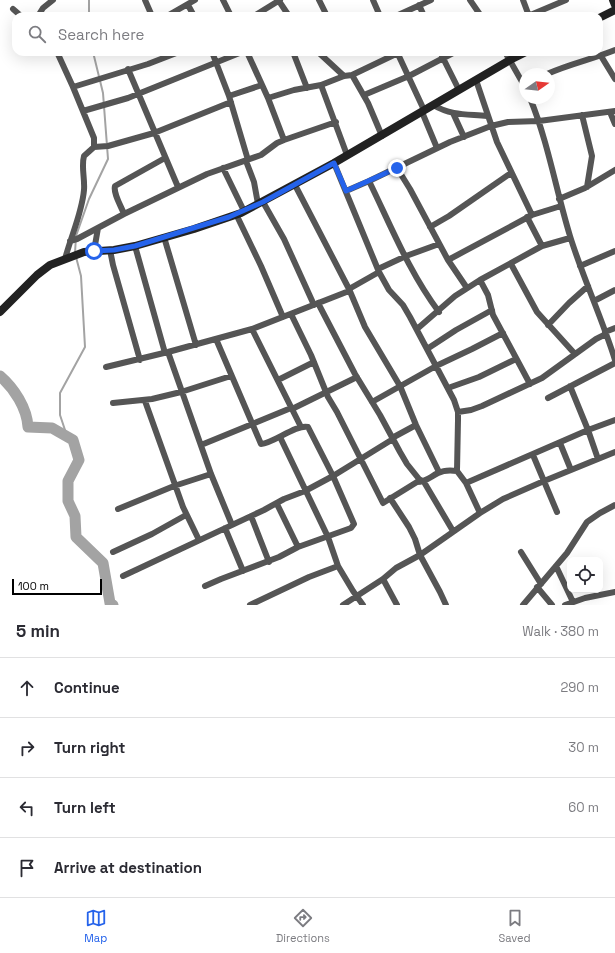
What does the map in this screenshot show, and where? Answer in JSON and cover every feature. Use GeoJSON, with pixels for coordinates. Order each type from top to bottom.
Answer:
{"type":"FeatureCollection","features":[{"type":"Feature","properties":{"kind":"street"},"geometry":{"type":"LineString","coordinates":[[41,12],[53,0]]}},
{"type":"Feature","properties":{"kind":"street"},"geometry":{"type":"LineString","coordinates":[[145,0],[150,12]]}},
{"type":"Feature","properties":{"kind":"street"},"geometry":{"type":"LineString","coordinates":[[181,0],[191,12]]}},
{"type":"Feature","properties":{"kind":"street"},"geometry":{"type":"LineString","coordinates":[[174,12],[195,0]]}},
{"type":"Feature","properties":{"kind":"street"},"geometry":{"type":"LineString","coordinates":[[223,0],[229,12]]}},
{"type":"Feature","properties":{"kind":"street"},"geometry":{"type":"LineString","coordinates":[[319,0],[325,12]]}},
{"type":"Feature","properties":{"kind":"street"},"geometry":{"type":"LineString","coordinates":[[373,0],[378,12]]}},
{"type":"Feature","properties":{"kind":"street"},"geometry":{"type":"LineString","coordinates":[[404,12],[431,0]]}},
{"type":"Feature","properties":{"kind":"street"},"geometry":{"type":"LineString","coordinates":[[523,0],[528,12]]}},
{"type":"Feature","properties":{"kind":"street"},"geometry":{"type":"LineString","coordinates":[[538,12],[566,0]]}},
{"type":"Feature","properties":{"kind":"street"},"geometry":{"type":"LineString","coordinates":[[613,0],[615,5]]}},
{"type":"Feature","properties":{"kind":"street"},"geometry":{"type":"LineString","coordinates":[[261,12],[277,1],[286,12]]}},
{"type":"Feature","properties":{"kind":"street"},"geometry":{"type":"LineString","coordinates":[[472,1],[478,12]]}},
{"type":"Feature","properties":{"kind":"street"},"geometry":{"type":"LineString","coordinates":[[419,5],[422,12]]}},
{"type":"Feature","properties":{"kind":"street"},"geometry":{"type":"LineString","coordinates":[[13,9],[16,12]]}},
{"type":"Feature","properties":{"kind":"street"},"geometry":{"type":"LineString","coordinates":[[603,16],[615,10]]}},
{"type":"Feature","properties":{"kind":"street"},"geometry":{"type":"LineString","coordinates":[[603,55],[615,50]]}},
{"type":"Feature","properties":{"kind":"street"},"geometry":{"type":"LineString","coordinates":[[59,56],[94,138],[94,147]]}},
{"type":"Feature","properties":{"kind":"street"},"geometry":{"type":"LineString","coordinates":[[73,87],[148,64],[169,56]]}},
{"type":"Feature","properties":{"kind":"street"},"geometry":{"type":"LineString","coordinates":[[214,56],[230,99],[261,203],[284,239],[316,304],[407,464],[419,480],[424,482],[453,531]]}},
{"type":"Feature","properties":{"kind":"street"},"geometry":{"type":"LineString","coordinates":[[83,111],[138,94],[232,56]]}},
{"type":"Feature","properties":{"kind":"street"},"geometry":{"type":"LineString","coordinates":[[249,56],[268,98],[284,140]]}},
{"type":"Feature","properties":{"kind":"street"},"geometry":{"type":"LineString","coordinates":[[295,56],[307,88]]}},
{"type":"Feature","properties":{"kind":"street"},"geometry":{"type":"LineString","coordinates":[[322,56],[344,76]]}},
{"type":"Feature","properties":{"kind":"street"},"geometry":{"type":"LineString","coordinates":[[268,98],[294,90],[321,85],[344,76],[352,75],[392,56]]}},
{"type":"Feature","properties":{"kind":"street"},"geometry":{"type":"LineString","coordinates":[[399,56],[409,76],[437,148]]}},
{"type":"Feature","properties":{"kind":"street"},"geometry":{"type":"LineString","coordinates":[[364,95],[409,76],[440,56]]}},
{"type":"Feature","properties":{"kind":"street"},"geometry":{"type":"LineString","coordinates":[[442,56],[459,90]]}},
{"type":"Feature","properties":{"kind":"street"},"geometry":{"type":"LineString","coordinates":[[508,56],[519,76]]}},
{"type":"Feature","properties":{"kind":"street"},"geometry":{"type":"LineString","coordinates":[[0,312],[44,270],[73,256],[94,251],[135,246],[194,229],[244,211],[295,185],[382,136],[518,56]]}},
{"type":"Feature","properties":{"kind":"street"},"geometry":{"type":"LineString","coordinates":[[555,71],[578,62],[601,56],[615,79]]}},
{"type":"Feature","properties":{"kind":"street"},"geometry":{"type":"LineString","coordinates":[[128,69],[178,187]]}},
{"type":"Feature","properties":{"kind":"street"},"geometry":{"type":"LineString","coordinates":[[352,75],[364,95],[382,136]]}},
{"type":"Feature","properties":{"kind":"street"},"geometry":{"type":"LineString","coordinates":[[476,80],[487,116],[511,173],[522,192],[529,216],[542,246]]}},
{"type":"Feature","properties":{"kind":"street"},"geometry":{"type":"LineString","coordinates":[[73,256],[73,240],[84,194],[82,160],[84,156],[94,147],[106,147],[154,133],[262,85]]}},
{"type":"Feature","properties":{"kind":"street"},"geometry":{"type":"LineString","coordinates":[[321,85],[347,155]]}},
{"type":"Feature","properties":{"kind":"street"},"geometry":{"type":"LineString","coordinates":[[532,104],[539,121],[570,238],[615,357],[570,386],[548,398]]}},
{"type":"Feature","properties":{"kind":"street"},"geometry":{"type":"LineString","coordinates":[[433,105],[444,111],[453,113],[487,116]]}},
{"type":"Feature","properties":{"kind":"street"},"geometry":{"type":"LineString","coordinates":[[346,191],[437,148],[491,126],[508,122],[539,121],[613,111],[615,124]]}},
{"type":"Feature","properties":{"kind":"street"},"geometry":{"type":"LineString","coordinates":[[453,113],[464,137]]}},
{"type":"Feature","properties":{"kind":"street"},"geometry":{"type":"LineString","coordinates":[[582,115],[592,156],[587,187]]}},
{"type":"Feature","properties":{"kind":"street"},"geometry":{"type":"LineString","coordinates":[[73,240],[178,187],[207,174],[261,155],[277,143],[284,140],[336,122]]}},
{"type":"Feature","properties":{"kind":"street"},"geometry":{"type":"LineString","coordinates":[[124,214],[114,189],[115,186],[165,158]]}},
{"type":"Feature","properties":{"kind":"street"},"geometry":{"type":"LineString","coordinates":[[334,163],[379,271],[389,290],[403,305],[448,388],[458,412],[457,470],[466,483],[480,513]]}},
{"type":"Feature","properties":{"kind":"street"},"geometry":{"type":"LineString","coordinates":[[223,168],[244,211]]}},
{"type":"Feature","properties":{"kind":"street"},"geometry":{"type":"LineString","coordinates":[[397,168],[448,260],[467,288]]}},
{"type":"Feature","properties":{"kind":"street"},"geometry":{"type":"LineString","coordinates":[[448,260],[529,216],[560,202],[615,170]]}},
{"type":"Feature","properties":{"kind":"street"},"geometry":{"type":"LineString","coordinates":[[430,227],[449,216],[511,173]]}},
{"type":"Feature","properties":{"kind":"street"},"geometry":{"type":"LineString","coordinates":[[369,181],[418,281],[439,312]]}},
{"type":"Feature","properties":{"kind":"street"},"geometry":{"type":"LineString","coordinates":[[295,185],[349,290],[365,327],[400,386],[416,425],[439,472]]}},
{"type":"Feature","properties":{"kind":"street"},"geometry":{"type":"LineString","coordinates":[[236,214],[283,317]]}},
{"type":"Feature","properties":{"kind":"street"},"geometry":{"type":"LineString","coordinates":[[94,251],[98,228]]}},
{"type":"Feature","properties":{"kind":"street"},"geometry":{"type":"LineString","coordinates":[[164,237],[196,345]]}},
{"type":"Feature","properties":{"kind":"street"},"geometry":{"type":"LineString","coordinates":[[417,329],[439,312],[455,296],[480,280],[542,246],[570,238]]}},
{"type":"Feature","properties":{"kind":"street"},"geometry":{"type":"LineString","coordinates":[[106,368],[167,353],[252,329],[349,290],[406,256],[439,244]]}},
{"type":"Feature","properties":{"kind":"street"},"geometry":{"type":"LineString","coordinates":[[135,246],[167,353],[211,474],[232,525]]}},
{"type":"Feature","properties":{"kind":"street"},"geometry":{"type":"LineString","coordinates":[[110,250],[113,266],[140,360]]}},
{"type":"Feature","properties":{"kind":"street"},"geometry":{"type":"LineString","coordinates":[[580,266],[615,251]]}},
{"type":"Feature","properties":{"kind":"street"},"geometry":{"type":"LineString","coordinates":[[511,264],[537,312],[574,354]]}},
{"type":"Feature","properties":{"kind":"street"},"geometry":{"type":"LineString","coordinates":[[480,280],[488,295],[492,310],[503,333],[530,384]]}},
{"type":"Feature","properties":{"kind":"street"},"geometry":{"type":"LineString","coordinates":[[548,325],[588,286]]}},
{"type":"Feature","properties":{"kind":"street"},"geometry":{"type":"LineString","coordinates":[[594,300],[615,290]]}},
{"type":"Feature","properties":{"kind":"street"},"geometry":{"type":"LineString","coordinates":[[427,348],[492,310]]}},
{"type":"Feature","properties":{"kind":"street"},"geometry":{"type":"LineString","coordinates":[[290,314],[314,362],[326,392],[382,503],[417,482],[424,482],[439,472],[457,470]]}},
{"type":"Feature","properties":{"kind":"street"},"geometry":{"type":"LineString","coordinates":[[458,412],[471,410],[482,406],[549,374],[574,354],[615,328]]}},
{"type":"Feature","properties":{"kind":"street"},"geometry":{"type":"LineString","coordinates":[[252,329],[301,427]]}},
{"type":"Feature","properties":{"kind":"street"},"geometry":{"type":"LineString","coordinates":[[372,402],[436,366],[458,357],[503,333]]}},
{"type":"Feature","properties":{"kind":"street"},"geometry":{"type":"LineString","coordinates":[[205,586],[269,562],[298,547],[352,528],[354,524],[333,476],[309,429],[306,426],[261,445],[216,339]]}},
{"type":"Feature","properties":{"kind":"street"},"geometry":{"type":"LineString","coordinates":[[448,388],[468,382],[516,359]]}},
{"type":"Feature","properties":{"kind":"street"},"geometry":{"type":"LineString","coordinates":[[278,380],[314,362]]}},
{"type":"Feature","properties":{"kind":"street"},"geometry":{"type":"LineString","coordinates":[[113,403],[145,401],[181,392],[231,376]]}},
{"type":"Feature","properties":{"kind":"street"},"geometry":{"type":"LineString","coordinates":[[201,445],[292,408],[357,377]]}},
{"type":"Feature","properties":{"kind":"street"},"geometry":{"type":"LineString","coordinates":[[570,386],[598,459]]}},
{"type":"Feature","properties":{"kind":"street"},"geometry":{"type":"LineString","coordinates":[[145,401],[174,486],[186,515],[200,540]]}},
{"type":"Feature","properties":{"kind":"street"},"geometry":{"type":"LineString","coordinates":[[466,483],[588,430],[615,420]]}},
{"type":"Feature","properties":{"kind":"street"},"geometry":{"type":"LineString","coordinates":[[123,576],[277,504],[284,499],[305,491],[360,460],[392,438],[416,425]]}},
{"type":"Feature","properties":{"kind":"street"},"geometry":{"type":"LineString","coordinates":[[280,437],[328,537],[338,566],[363,605]]}},
{"type":"Feature","properties":{"kind":"street"},"geometry":{"type":"LineString","coordinates":[[560,443],[571,470]]}},
{"type":"Feature","properties":{"kind":"street"},"geometry":{"type":"LineString","coordinates":[[343,605],[383,579],[396,568],[420,555],[453,531],[503,499],[615,452]]}},
{"type":"Feature","properties":{"kind":"street"},"geometry":{"type":"LineString","coordinates":[[533,455],[557,512]]}},
{"type":"Feature","properties":{"kind":"street"},"geometry":{"type":"LineString","coordinates":[[118,509],[174,486],[211,474]]}},
{"type":"Feature","properties":{"kind":"street"},"geometry":{"type":"LineString","coordinates":[[390,498],[409,527],[420,555],[446,605]]}},
{"type":"Feature","properties":{"kind":"street"},"geometry":{"type":"LineString","coordinates":[[277,504],[298,547]]}},
{"type":"Feature","properties":{"kind":"street"},"geometry":{"type":"LineString","coordinates":[[523,605],[567,553],[587,522],[615,505]]}},
{"type":"Feature","properties":{"kind":"street"},"geometry":{"type":"LineString","coordinates":[[114,552],[152,534],[186,515]]}},
{"type":"Feature","properties":{"kind":"street"},"geometry":{"type":"LineString","coordinates":[[251,516],[269,562]]}},
{"type":"Feature","properties":{"kind":"street"},"geometry":{"type":"LineString","coordinates":[[225,528],[243,571]]}},
{"type":"Feature","properties":{"kind":"street"},"geometry":{"type":"LineString","coordinates":[[521,552],[539,586],[552,605]]}},
{"type":"Feature","properties":{"kind":"street"},"geometry":{"type":"LineString","coordinates":[[250,605],[309,577],[338,566]]}},
{"type":"Feature","properties":{"kind":"street"},"geometry":{"type":"LineString","coordinates":[[556,566],[573,602]]}},
{"type":"Feature","properties":{"kind":"street"},"geometry":{"type":"LineString","coordinates":[[383,579],[397,605]]}},
{"type":"Feature","properties":{"kind":"street"},"geometry":{"type":"LineString","coordinates":[[565,605],[615,592]]}},
{"type":"Feature","properties":{"kind":"waterway"},"geometry":{"type":"LineString","coordinates":[[89,0],[89,12]]}},
{"type":"Feature","properties":{"kind":"waterway"},"geometry":{"type":"LineString","coordinates":[[75,253],[76,236],[89,199],[108,159],[103,93],[94,56]]}},
{"type":"Feature","properties":{"kind":"waterway"},"geometry":{"type":"LineString","coordinates":[[67,436],[60,415],[60,393],[85,347],[81,276],[76,257]]}},
{"type":"Feature","properties":{"kind":"waterway"},"geometry":{"type":"LineString","coordinates":[[0,376],[15,392],[19,399],[25,413],[28,427],[52,428],[73,440],[79,460],[68,481],[68,501],[75,516],[76,537],[103,563],[110,603],[113,605]]}},
{"type":"Feature","properties":{"kind":"route"},"geometry":{"type":"LineString","coordinates":[[94,251],[123,249],[135,246],[194,229],[241,213],[307,179],[334,163],[346,191],[397,168]]}}]}
